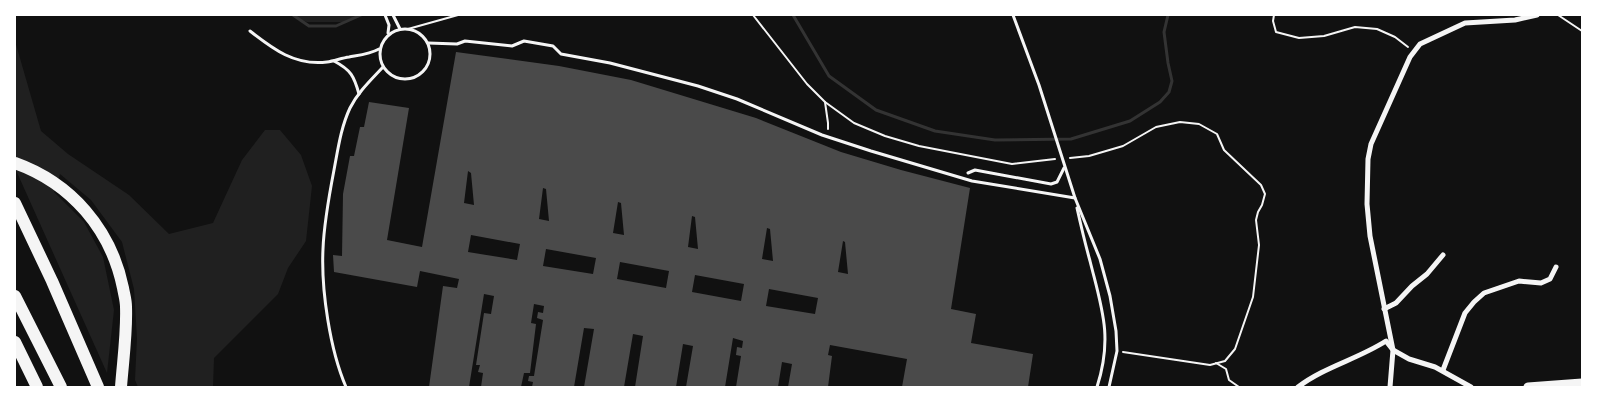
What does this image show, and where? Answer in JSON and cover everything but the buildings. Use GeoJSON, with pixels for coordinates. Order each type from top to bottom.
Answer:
{"type":"FeatureCollection","features":[{"type":"Feature","properties":{"kind":"highway"},"geometry":{"type":"LineString","coordinates":[[15,163],[30,168],[61,187],[85,210],[104,235],[119,268],[126,305],[121,387]]}},
{"type":"Feature","properties":{"kind":"highway"},"geometry":{"type":"LineString","coordinates":[[15,203],[56,290],[98,387]]}},
{"type":"Feature","properties":{"kind":"highway"},"geometry":{"type":"LineString","coordinates":[[15,296],[61,387]]}},
{"type":"Feature","properties":{"kind":"highway"},"geometry":{"type":"LineString","coordinates":[[15,342],[37,387]]}},
{"type":"Feature","properties":{"kind":"street"},"geometry":{"type":"LineString","coordinates":[[1390,387],[1393,350],[1370,236],[1367,204],[1368,159],[1371,144],[1410,56],[1420,44],[1466,24],[1515,20],[1538,15]]}},
{"type":"Feature","properties":{"kind":"street"},"geometry":{"type":"LineString","coordinates":[[1384,309],[1396,303],[1427,274],[1443,255]]}},
{"type":"Feature","properties":{"kind":"street"},"geometry":{"type":"LineString","coordinates":[[1443,370],[1465,314],[1474,302],[1484,293],[1519,281],[1541,283],[1550,279],[1556,267]]}},
{"type":"Feature","properties":{"kind":"street"},"geometry":{"type":"LineString","coordinates":[[1298,387],[1386,341],[1393,350],[1409,359],[1443,370],[1471,387]]}},
{"type":"Feature","properties":{"kind":"street"},"geometry":{"type":"LineString","coordinates":[[1528,387],[1582,383]]}},
{"type":"Feature","properties":{"kind":"lane"},"geometry":{"type":"LineString","coordinates":[[385,15],[388,33],[383,40],[379,56],[383,67],[394,77],[402,79],[412,78],[419,74],[426,67],[430,52],[428,43],[422,35],[400,29],[388,33]]}},
{"type":"Feature","properties":{"kind":"lane"},"geometry":{"type":"LineString","coordinates":[[392,15],[400,29]]}},
{"type":"Feature","properties":{"kind":"lane"},"geometry":{"type":"LineString","coordinates":[[1013,15],[1046,108],[1064,168],[1100,259],[1110,296],[1116,331],[1116,351],[1110,387]]}},
{"type":"Feature","properties":{"kind":"lane"},"geometry":{"type":"LineString","coordinates":[[250,31],[276,51],[292,58],[314,62],[334,61],[380,49]]}},
{"type":"Feature","properties":{"kind":"lane"},"geometry":{"type":"LineString","coordinates":[[428,43],[457,44],[465,41],[512,46],[524,41],[553,46],[561,54],[610,63],[698,86],[737,99],[771,115],[827,136],[972,181],[1075,198]]}},
{"type":"Feature","properties":{"kind":"lane"},"geometry":{"type":"LineString","coordinates":[[334,61],[348,68],[359,94]]}},
{"type":"Feature","properties":{"kind":"lane"},"geometry":{"type":"LineString","coordinates":[[346,387],[334,348],[328,314],[323,250],[327,206],[344,124],[362,88],[383,67]]}},
{"type":"Feature","properties":{"kind":"lane"},"geometry":{"type":"LineString","coordinates":[[968,173],[975,170],[1051,184],[1057,182],[1064,168]]}},
{"type":"Feature","properties":{"kind":"lane"},"geometry":{"type":"LineString","coordinates":[[1075,198],[1100,296],[1105,327],[1102,373],[1097,387]]}},
{"type":"Feature","properties":{"kind":"path"},"geometry":{"type":"LineString","coordinates":[[408,30],[458,15]]}},
{"type":"Feature","properties":{"kind":"path"},"geometry":{"type":"LineString","coordinates":[[753,15],[807,84],[825,102],[854,123],[884,136],[919,146],[1012,164],[1060,159]]}},
{"type":"Feature","properties":{"kind":"path"},"geometry":{"type":"LineString","coordinates":[[1274,15],[1273,21],[1276,32],[1298,38],[1324,36],[1355,27],[1378,29],[1395,37],[1414,51]]}},
{"type":"Feature","properties":{"kind":"path"},"geometry":{"type":"LineString","coordinates":[[1558,15],[1582,31]]}},
{"type":"Feature","properties":{"kind":"path"},"geometry":{"type":"LineString","coordinates":[[825,102],[828,123],[827,136]]}},
{"type":"Feature","properties":{"kind":"path"},"geometry":{"type":"LineString","coordinates":[[1070,158],[1089,156],[1123,146],[1156,127],[1180,122],[1199,124],[1217,134],[1224,150],[1261,185],[1265,194],[1256,220],[1260,244],[1253,297],[1236,348],[1226,361],[1210,365],[1116,351]]}},
{"type":"Feature","properties":{"kind":"path"},"geometry":{"type":"LineString","coordinates":[[1216,363],[1226,369],[1229,380],[1239,387]]}},
{"type":"Feature","properties":{"kind":"shaded area"},"geometry":{"type":"Polygon","coordinates":[[[290,15],[358,15],[348,22],[307,22],[290,15]]]}},
{"type":"Feature","properties":{"kind":"shaded area"},"geometry":{"type":"Polygon","coordinates":[[[15,41],[41,131],[68,154],[129,195],[169,234],[213,223],[242,160],[265,130],[280,130],[301,155],[312,186],[306,241],[288,268],[278,294],[214,358],[213,387],[138,387],[135,380],[137,338],[134,289],[122,242],[91,200],[60,174],[54,192],[84,222],[103,257],[114,310],[107,373],[15,168],[15,41]]]}},
{"type":"Feature","properties":{"kind":"waterway"},"geometry":{"type":"LineString","coordinates":[[293,15],[309,26],[336,26],[361,15]]}},
{"type":"Feature","properties":{"kind":"waterway"},"geometry":{"type":"LineString","coordinates":[[793,15],[829,76],[876,110],[935,131],[995,140],[1071,139],[1130,121],[1160,102],[1169,92],[1172,81],[1164,32],[1168,15]]}}]}
